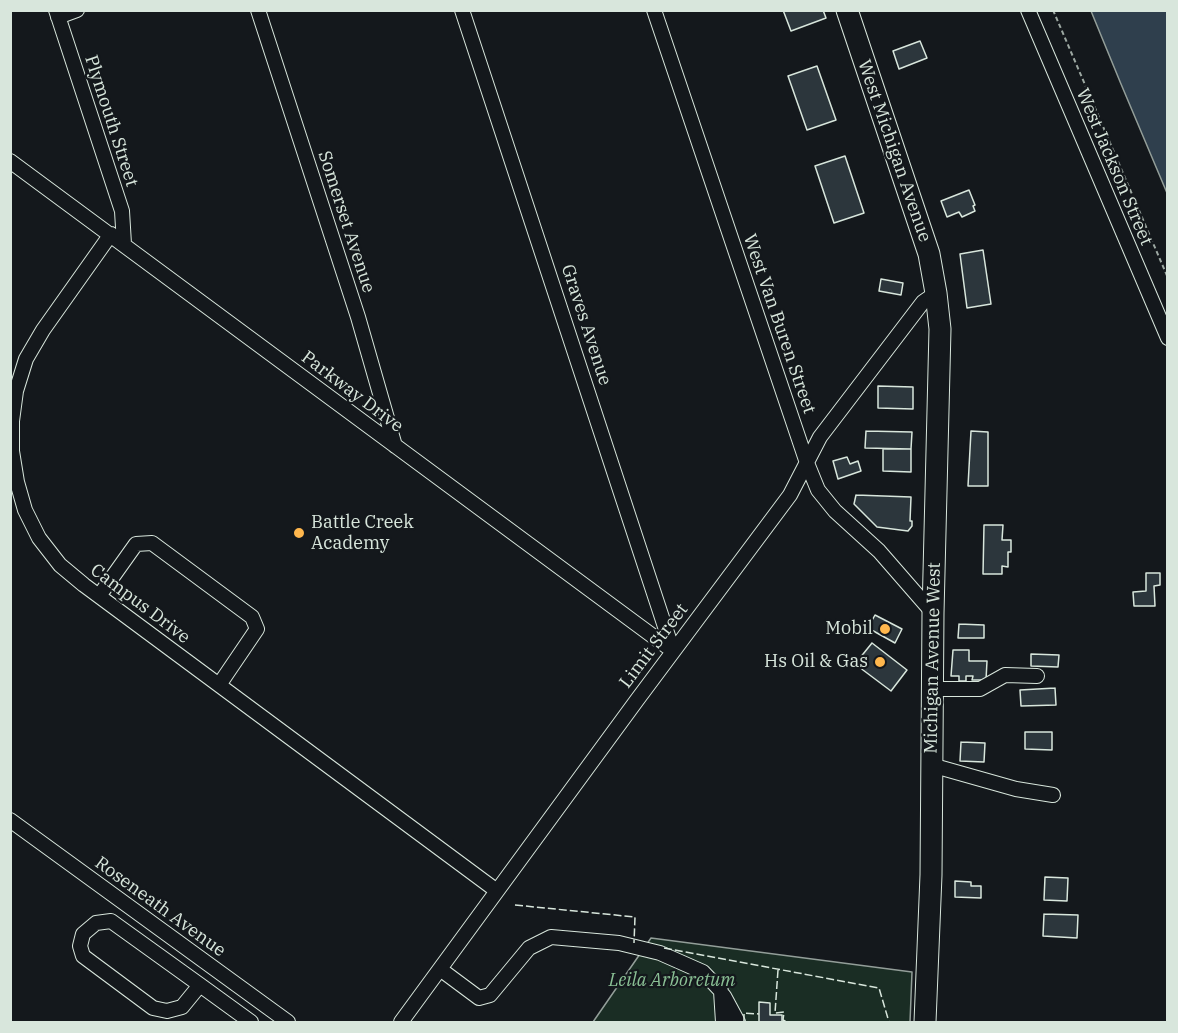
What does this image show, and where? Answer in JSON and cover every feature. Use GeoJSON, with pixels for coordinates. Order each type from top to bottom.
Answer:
{"type":"FeatureCollection","features":[{"type":"Feature","properties":{"kind":"highway","name":"West Michigan Avenue"},"geometry":{"type":"LineString","coordinates":[[847,10],[929,254],[936,292]]}},
{"type":"Feature","properties":{"kind":"highway","name":"Michigan Avenue West"},"geometry":{"type":"LineString","coordinates":[[925,1023],[931,875],[933,613],[940,329],[936,292]]}},
{"type":"Feature","properties":{"kind":"street"},"geometry":{"type":"LineString","coordinates":[[57,14],[77,10]]}},
{"type":"Feature","properties":{"kind":"street","name":"Somerset Avenue"},"geometry":{"type":"LineString","coordinates":[[258,10],[358,317],[395,446]]}},
{"type":"Feature","properties":{"kind":"street","name":"Graves Avenue"},"geometry":{"type":"LineString","coordinates":[[462,10],[673,651]]}},
{"type":"Feature","properties":{"kind":"street","name":"West Van Buren Street"},"geometry":{"type":"LineString","coordinates":[[654,10],[807,464],[818,490],[835,511],[879,551],[933,613]]}},
{"type":"Feature","properties":{"kind":"street","name":"West Jackson Street"},"geometry":{"type":"LineString","coordinates":[[1028,10],[1167,338]]}},
{"type":"Feature","properties":{"kind":"street","name":"Plymouth Street"},"geometry":{"type":"LineString","coordinates":[[57,14],[122,211],[124,244]]}},
{"type":"Feature","properties":{"kind":"street","name":"Parkway Drive"},"geometry":{"type":"LineString","coordinates":[[10,161],[673,651]]}},
{"type":"Feature","properties":{"kind":"street","name":"Campus Drive"},"geometry":{"type":"LineString","coordinates":[[111,234],[56,310],[26,359],[16,391],[12,421],[12,451],[25,510],[39,538],[60,565],[99,596],[497,891]]}},
{"type":"Feature","properties":{"kind":"street","name":"Limit Street"},"geometry":{"type":"LineString","coordinates":[[401,1023],[790,495],[820,437],[923,302],[936,292]]}},
{"type":"Feature","properties":{"kind":"street"},"geometry":{"type":"LineString","coordinates":[[99,596],[136,544],[152,543],[161,549],[252,617],[256,629],[219,685]]}},
{"type":"Feature","properties":{"kind":"street"},"geometry":{"type":"LineString","coordinates":[[932,689],[980,688],[1005,675],[1037,676]]}},
{"type":"Feature","properties":{"kind":"street"},"geometry":{"type":"LineString","coordinates":[[932,765],[1016,789],[1053,795]]}},
{"type":"Feature","properties":{"kind":"street","name":"Roseneath Avenue"},"geometry":{"type":"LineString","coordinates":[[10,820],[288,1023]]}},
{"type":"Feature","properties":{"kind":"street"},"geometry":{"type":"LineString","coordinates":[[200,985],[182,1008],[167,1011],[153,1008],[83,956],[80,946],[83,934],[96,922],[111,921],[200,985],[252,1023]]}},
{"type":"Feature","properties":{"kind":"street"},"geometry":{"type":"LineString","coordinates":[[440,969],[479,998],[490,995],[529,948],[551,937],[619,944],[660,953],[703,972],[721,992],[738,1023]]}},
{"type":"Feature","properties":{"kind":"street"},"geometry":{"type":"LineString","coordinates":[[721,992],[723,1023]]}},
{"type":"Feature","properties":{"kind":"path"},"geometry":{"type":"LineString","coordinates":[[1053,10],[1167,278]]}},
{"type":"Feature","properties":{"kind":"green space","name":"Leila Arboretum"},"geometry":{"type":"Polygon","coordinates":[[[651,938],[912,972],[910,1022],[593,1022],[651,938]]]}},
{"type":"Feature","properties":{"kind":"water"},"geometry":{"type":"Polygon","coordinates":[[[1091,11],[1167,11],[1167,193],[1121,84],[1091,11]]]}},
{"type":"Feature","properties":{"kind":"building"},"geometry":{"type":"Polygon","coordinates":[[[783,10],[823,10],[826,18],[791,31],[783,10]]]}},
{"type":"Feature","properties":{"kind":"building"},"geometry":{"type":"Polygon","coordinates":[[[920,41],[927,58],[899,69],[893,51],[920,41]]]}},
{"type":"Feature","properties":{"kind":"building"},"geometry":{"type":"Polygon","coordinates":[[[817,66],[836,120],[807,130],[788,76],[817,66]]]}},
{"type":"Feature","properties":{"kind":"building"},"geometry":{"type":"Polygon","coordinates":[[[845,156],[864,213],[834,223],[815,166],[845,156]]]}},
{"type":"Feature","properties":{"kind":"building"},"geometry":{"type":"Polygon","coordinates":[[[969,190],[975,211],[962,217],[959,212],[947,217],[941,201],[969,190]]]}},
{"type":"Feature","properties":{"kind":"building"},"geometry":{"type":"Polygon","coordinates":[[[983,250],[991,304],[967,308],[960,254],[983,250]]]}},
{"type":"Feature","properties":{"kind":"building"},"geometry":{"type":"Polygon","coordinates":[[[881,279],[903,283],[901,295],[879,291],[881,279]]]}},
{"type":"Feature","properties":{"kind":"building"},"geometry":{"type":"Polygon","coordinates":[[[878,386],[913,387],[913,409],[878,408],[878,386]]]}},
{"type":"Feature","properties":{"kind":"building"},"geometry":{"type":"Polygon","coordinates":[[[866,431],[912,432],[911,449],[865,448],[866,431]]]}},
{"type":"Feature","properties":{"kind":"building"},"geometry":{"type":"Polygon","coordinates":[[[971,431],[988,432],[988,486],[968,486],[971,431]]]}},
{"type":"Feature","properties":{"kind":"building"},"geometry":{"type":"Polygon","coordinates":[[[883,449],[911,449],[911,472],[883,471],[883,449]]]}},
{"type":"Feature","properties":{"kind":"building"},"geometry":{"type":"Polygon","coordinates":[[[847,457],[850,464],[858,461],[861,471],[838,479],[833,461],[847,457]]]}},
{"type":"Feature","properties":{"kind":"building"},"geometry":{"type":"Polygon","coordinates":[[[856,495],[911,497],[910,521],[912,521],[912,526],[908,531],[877,527],[854,504],[856,495]]]}},
{"type":"Feature","properties":{"kind":"building"},"geometry":{"type":"Polygon","coordinates":[[[984,525],[1003,525],[1002,540],[1011,540],[1008,567],[1002,566],[1002,574],[983,574],[984,525]]]}},
{"type":"Feature","properties":{"kind":"building"},"geometry":{"type":"Polygon","coordinates":[[[1146,573],[1160,573],[1160,585],[1154,586],[1155,606],[1134,606],[1133,592],[1146,591],[1146,573]]]}},
{"type":"Feature","properties":{"kind":"building"},"geometry":{"type":"Polygon","coordinates":[[[875,615],[902,629],[895,643],[868,628],[875,615]]]}},
{"type":"Feature","properties":{"kind":"building"},"geometry":{"type":"Polygon","coordinates":[[[959,624],[984,625],[984,638],[958,638],[959,624]]]}},
{"type":"Feature","properties":{"kind":"building"},"geometry":{"type":"Polygon","coordinates":[[[872,643],[907,670],[891,691],[855,664],[872,643]]]}},
{"type":"Feature","properties":{"kind":"building"},"geometry":{"type":"Polygon","coordinates":[[[953,650],[969,650],[969,661],[987,661],[986,680],[972,680],[973,676],[966,676],[966,681],[959,681],[959,676],[951,676],[953,650]]]}},
{"type":"Feature","properties":{"kind":"building"},"geometry":{"type":"Polygon","coordinates":[[[1031,654],[1059,655],[1058,667],[1031,666],[1031,654]]]}},
{"type":"Feature","properties":{"kind":"building"},"geometry":{"type":"Polygon","coordinates":[[[1055,688],[1056,705],[1021,706],[1020,690],[1055,688]]]}},
{"type":"Feature","properties":{"kind":"building"},"geometry":{"type":"Polygon","coordinates":[[[1025,732],[1052,732],[1052,750],[1025,749],[1025,732]]]}},
{"type":"Feature","properties":{"kind":"building"},"geometry":{"type":"Polygon","coordinates":[[[961,742],[985,743],[984,762],[960,761],[961,742]]]}},
{"type":"Feature","properties":{"kind":"building"},"geometry":{"type":"Polygon","coordinates":[[[1045,877],[1068,878],[1067,901],[1044,900],[1045,877]]]}},
{"type":"Feature","properties":{"kind":"building"},"geometry":{"type":"Polygon","coordinates":[[[955,881],[971,882],[971,886],[981,886],[981,898],[955,897],[955,881]]]}},
{"type":"Feature","properties":{"kind":"building"},"geometry":{"type":"Polygon","coordinates":[[[1044,914],[1078,915],[1077,938],[1043,936],[1044,914]]]}},
{"type":"Feature","properties":{"kind":"building"},"geometry":{"type":"Polygon","coordinates":[[[759,1002],[770,1003],[770,1015],[782,1015],[782,1022],[759,1022],[759,1002]]]}},
{"type":"Feature","properties":{"kind":"fence"},"geometry":{"type":"LineString","coordinates":[[515,905],[635,917],[634,943]]}},
{"type":"Feature","properties":{"kind":"fence"},"geometry":{"type":"LineString","coordinates":[[664,948],[879,988],[889,1022]]}},
{"type":"Feature","properties":{"kind":"fence"},"geometry":{"type":"LineString","coordinates":[[778,970],[775,1013],[784,1012],[783,1020],[787,1022]]}},
{"type":"Feature","properties":{"kind":"fence"},"geometry":{"type":"LineString","coordinates":[[744,1022],[744,1013],[759,1014]]}},
{"type":"Feature","properties":{"kind":"place","name":"Battle Creek Academy"},"geometry":{"type":"Point","coordinates":[299,533]}},
{"type":"Feature","properties":{"kind":"place","name":"Mobil"},"geometry":{"type":"Point","coordinates":[885,629]}},
{"type":"Feature","properties":{"kind":"place","name":"Hs Oil & Gas"},"geometry":{"type":"Point","coordinates":[880,662]}}]}
